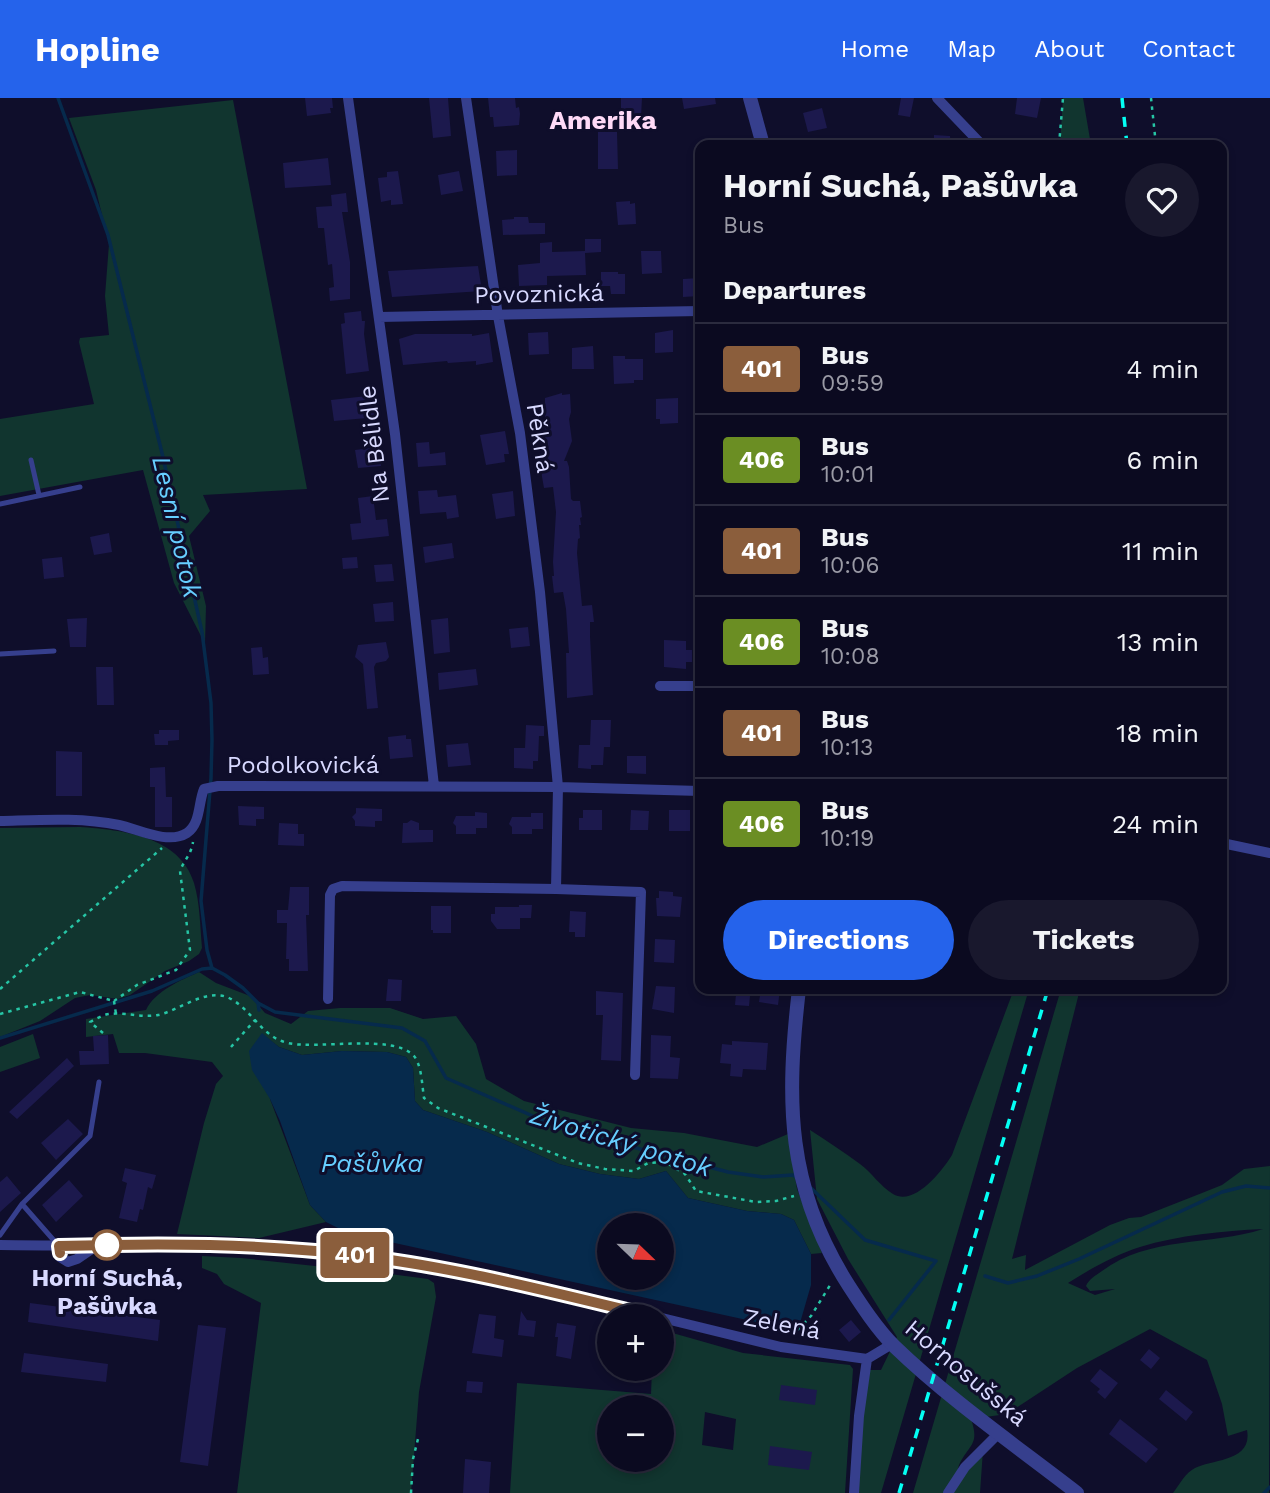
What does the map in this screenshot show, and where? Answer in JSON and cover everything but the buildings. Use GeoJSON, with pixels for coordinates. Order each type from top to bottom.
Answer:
{"type":"FeatureCollection","features":[{"type":"Feature","properties":{"kind":"street","name":"Na Bělidle"},"geometry":{"type":"LineString","coordinates":[[348,98],[395,434],[433,786]]}},
{"type":"Feature","properties":{"kind":"street","name":"Pěkná"},"geometry":{"type":"LineString","coordinates":[[466,98],[498,316],[522,446],[540,592],[558,787]]}},
{"type":"Feature","properties":{"kind":"street"},"geometry":{"type":"LineString","coordinates":[[750,98],[762,140]]}},
{"type":"Feature","properties":{"kind":"street"},"geometry":{"type":"LineString","coordinates":[[937,98],[977,140]]}},
{"type":"Feature","properties":{"kind":"street","name":"Povoznická"},"geometry":{"type":"LineString","coordinates":[[379,317],[695,311]]}},
{"type":"Feature","properties":{"kind":"street"},"geometry":{"type":"LineString","coordinates":[[660,686],[695,686]]}},
{"type":"Feature","properties":{"kind":"street","name":"Podolkovická"},"geometry":{"type":"LineString","coordinates":[[195,821],[202,792],[206,787],[218,786],[558,787],[695,791]]}},
{"type":"Feature","properties":{"kind":"street"},"geometry":{"type":"LineString","coordinates":[[556,889],[558,787]]}},
{"type":"Feature","properties":{"kind":"street"},"geometry":{"type":"LineString","coordinates":[[0,821],[64,820],[116,824],[175,837],[190,830],[195,821]]}},
{"type":"Feature","properties":{"kind":"street"},"geometry":{"type":"LineString","coordinates":[[1227,844],[1270,853]]}},
{"type":"Feature","properties":{"kind":"street"},"geometry":{"type":"LineString","coordinates":[[328,999],[330,895],[333,889],[342,886],[641,892],[635,1075]]}},
{"type":"Feature","properties":{"kind":"street","name":"Hornosušská"},"geometry":{"type":"LineString","coordinates":[[799,994],[792,1073],[792,1110],[798,1165],[804,1194],[839,1270],[860,1303],[892,1344],[944,1390],[1076,1493]]}},
{"type":"Feature","properties":{"kind":"street"},"geometry":{"type":"LineString","coordinates":[[0,1245],[59,1246],[60,1257],[68,1262],[97,1245],[208,1245],[363,1256],[600,1304]]}},
{"type":"Feature","properties":{"kind":"street","name":"Zelená"},"geometry":{"type":"LineString","coordinates":[[674,1321],[781,1348],[867,1359]]}},
{"type":"Feature","properties":{"kind":"street"},"geometry":{"type":"LineString","coordinates":[[854,1493],[860,1404],[867,1359],[892,1344]]}},
{"type":"Feature","properties":{"kind":"street"},"geometry":{"type":"LineString","coordinates":[[948,1493],[965,1467],[999,1433]]}},
{"type":"Feature","properties":{"kind":"lane"},"geometry":{"type":"LineString","coordinates":[[32,460],[39,495]]}},
{"type":"Feature","properties":{"kind":"lane"},"geometry":{"type":"LineString","coordinates":[[0,504],[79,487]]}},
{"type":"Feature","properties":{"kind":"lane"},"geometry":{"type":"LineString","coordinates":[[0,654],[54,651]]}},
{"type":"Feature","properties":{"kind":"lane"},"geometry":{"type":"LineString","coordinates":[[0,1235],[22,1204],[90,1136],[99,1082]]}},
{"type":"Feature","properties":{"kind":"lane"},"geometry":{"type":"LineString","coordinates":[[22,1204],[59,1246]]}},
{"type":"Feature","properties":{"kind":"path"},"geometry":{"type":"LineString","coordinates":[[1059,140],[1063,98]]}},
{"type":"Feature","properties":{"kind":"path"},"geometry":{"type":"LineString","coordinates":[[1151,98],[1155,140]]}},
{"type":"Feature","properties":{"kind":"path"},"geometry":{"type":"LineString","coordinates":[[0,1014],[80,992],[114,1001],[137,985],[176,970],[190,950],[180,871],[191,853],[195,821]]}},
{"type":"Feature","properties":{"kind":"path"},"geometry":{"type":"LineString","coordinates":[[0,989],[175,837]]}},
{"type":"Feature","properties":{"kind":"path"},"geometry":{"type":"LineString","coordinates":[[103,1033],[90,1022],[107,1014],[116,1012],[158,1015],[199,998],[227,996],[264,1031],[285,1043],[302,1045],[329,1042],[403,1049],[413,1055],[418,1063],[424,1098],[438,1108],[578,1163],[605,1169],[634,1171],[648,1163],[665,1162],[685,1174],[696,1191],[756,1202],[776,1201],[787,1196],[804,1194]]}},
{"type":"Feature","properties":{"kind":"path"},"geometry":{"type":"LineString","coordinates":[[114,1001],[116,1012]]}},
{"type":"Feature","properties":{"kind":"path"},"geometry":{"type":"LineString","coordinates":[[231,1047],[255,1020]]}},
{"type":"Feature","properties":{"kind":"path"},"geometry":{"type":"LineString","coordinates":[[781,1348],[811,1316],[839,1270]]}},
{"type":"Feature","properties":{"kind":"path"},"geometry":{"type":"LineString","coordinates":[[411,1493],[413,1459],[419,1436]]}},
{"type":"Feature","properties":{"kind":"green space"},"geometry":{"type":"Polygon","coordinates":[[[1063,98],[1083,98],[1090,140],[1060,140],[1063,98]]]}},
{"type":"Feature","properties":{"kind":"green space"},"geometry":{"type":"Polygon","coordinates":[[[233,100],[307,489],[203,495],[210,511],[189,536],[206,606],[205,644],[174,583],[143,470],[0,496],[0,419],[94,404],[79,342],[80,338],[109,335],[105,296],[109,244],[96,190],[69,118],[233,100]]]}},
{"type":"Feature","properties":{"kind":"green space"},"geometry":{"type":"Polygon","coordinates":[[[80,827],[114,830],[148,838],[176,855],[187,867],[194,883],[202,948],[199,954],[189,961],[165,971],[130,995],[118,999],[90,995],[75,998],[40,1021],[0,1037],[0,828],[80,827]]]}},
{"type":"Feature","properties":{"kind":"green space"},"geometry":{"type":"Polygon","coordinates":[[[199,972],[216,983],[250,996],[265,1013],[291,1024],[308,1011],[340,1008],[390,1008],[423,1019],[456,1016],[476,1044],[486,1079],[524,1101],[631,1128],[684,1133],[757,1147],[788,1134],[797,1189],[822,1253],[811,1254],[794,1220],[781,1214],[747,1211],[688,1198],[666,1171],[639,1179],[600,1174],[559,1164],[487,1132],[423,1110],[415,1101],[413,1068],[406,1057],[387,1052],[342,1051],[302,1055],[279,1047],[262,1034],[270,1099],[310,1205],[326,1222],[259,1238],[177,1234],[204,1123],[216,1084],[223,1076],[212,1062],[145,1053],[119,1053],[113,1034],[86,1037],[86,1019],[146,1010],[162,992],[199,972]]]}},
{"type":"Feature","properties":{"kind":"green space"},"geometry":{"type":"Polygon","coordinates":[[[1012,994],[1028,994],[881,1493],[857,1493],[865,1385],[870,1370],[881,1370],[897,1337],[848,1259],[817,1199],[810,1130],[860,1164],[893,1194],[901,1197],[910,1196],[927,1185],[952,1155],[1012,994]]]}},
{"type":"Feature","properties":{"kind":"green space"},"geometry":{"type":"Polygon","coordinates":[[[1060,994],[1079,994],[1012,1259],[1026,1255],[1025,1270],[1110,1225],[1141,1217],[1222,1185],[1244,1169],[1270,1166],[1269,1493],[1173,1493],[1191,1470],[1237,1454],[1244,1448],[1247,1430],[1228,1436],[1222,1404],[1207,1360],[1150,1329],[1077,1368],[1007,1414],[971,1419],[974,1439],[959,1465],[956,1487],[983,1450],[980,1493],[913,1493],[1060,994]],[[1263,1229],[1201,1234],[1155,1243],[1112,1258],[1068,1283],[1095,1295],[1115,1289],[1090,1291],[1086,1286],[1092,1278],[1120,1260],[1160,1247],[1263,1229]]]}},
{"type":"Feature","properties":{"kind":"green space"},"geometry":{"type":"Polygon","coordinates":[[[33,1034],[40,1058],[0,1072],[0,1047],[33,1034]]]}},
{"type":"Feature","properties":{"kind":"green space"},"geometry":{"type":"Polygon","coordinates":[[[202,1256],[390,1274],[428,1279],[434,1283],[436,1297],[419,1392],[411,1493],[237,1493],[261,1303],[224,1284],[217,1274],[202,1268],[202,1256]]]}},
{"type":"Feature","properties":{"kind":"green space"},"geometry":{"type":"Polygon","coordinates":[[[674,1333],[743,1353],[850,1365],[853,1369],[845,1493],[510,1493],[517,1383],[651,1394],[652,1381],[674,1381],[674,1333]],[[705,1412],[702,1445],[733,1450],[736,1419],[705,1412]]]}},
{"type":"Feature","properties":{"kind":"water","name":"Pašůvka"},"geometry":{"type":"Polygon","coordinates":[[[262,1033],[279,1047],[302,1055],[342,1051],[387,1052],[406,1057],[413,1068],[415,1101],[423,1110],[487,1132],[559,1164],[600,1174],[639,1179],[666,1171],[688,1198],[747,1211],[781,1214],[794,1220],[811,1254],[811,1285],[800,1323],[784,1328],[611,1290],[674,1290],[674,1213],[597,1213],[597,1287],[346,1232],[326,1222],[310,1205],[280,1121],[252,1070],[249,1051],[262,1033]]]}},
{"type":"Feature","properties":{"kind":"waterway","name":"Lesní potok"},"geometry":{"type":"LineString","coordinates":[[58,98],[108,235],[162,453],[202,632],[211,703],[212,740],[201,901],[212,968]]}},
{"type":"Feature","properties":{"kind":"waterway","name":"Životický potok"},"geometry":{"type":"LineString","coordinates":[[0,1038],[152,991],[202,969],[212,968],[243,988],[258,1003],[275,1012],[402,1028],[425,1041],[446,1078],[560,1128],[728,1172],[763,1177],[796,1177]]}},
{"type":"Feature","properties":{"kind":"waterway","name":"Životický potok"},"geometry":{"type":"LineString","coordinates":[[258,1003],[259,1010]]}},
{"type":"Feature","properties":{"kind":"waterway","name":"Životický potok"},"geometry":{"type":"LineString","coordinates":[[985,1276],[1008,1283],[1037,1276],[1222,1192],[1246,1186],[1270,1188]]}},
{"type":"Feature","properties":{"kind":"waterway","name":"Životický potok"},"geometry":{"type":"LineString","coordinates":[[811,1188],[865,1240],[936,1261],[889,1320]]}},
{"type":"Feature","properties":{"kind":"waterway"},"geometry":{"type":"LineString","coordinates":[[1264,1493],[1270,1487]]}},
{"type":"Feature","properties":{"kind":"railway"},"geometry":{"type":"LineString","coordinates":[[1122,98],[1126,140]]}},
{"type":"Feature","properties":{"kind":"railway"},"geometry":{"type":"LineString","coordinates":[[899,1493],[1047,994]]}},
{"type":"Feature","properties":{"kind":"bus line","name":"401"},"geometry":{"type":"LineString","coordinates":[[60,1253],[59,1246],[195,1245],[363,1256],[601,1304]]}},
{"type":"Feature","properties":{"kind":"place","name":"Horní Suchá, Pašůvka"},"geometry":{"type":"Point","coordinates":[107,1245]}},
{"type":"Feature","properties":{"kind":"district","name":"Amerika"},"geometry":{"type":"Point","coordinates":[603,120]}}]}
